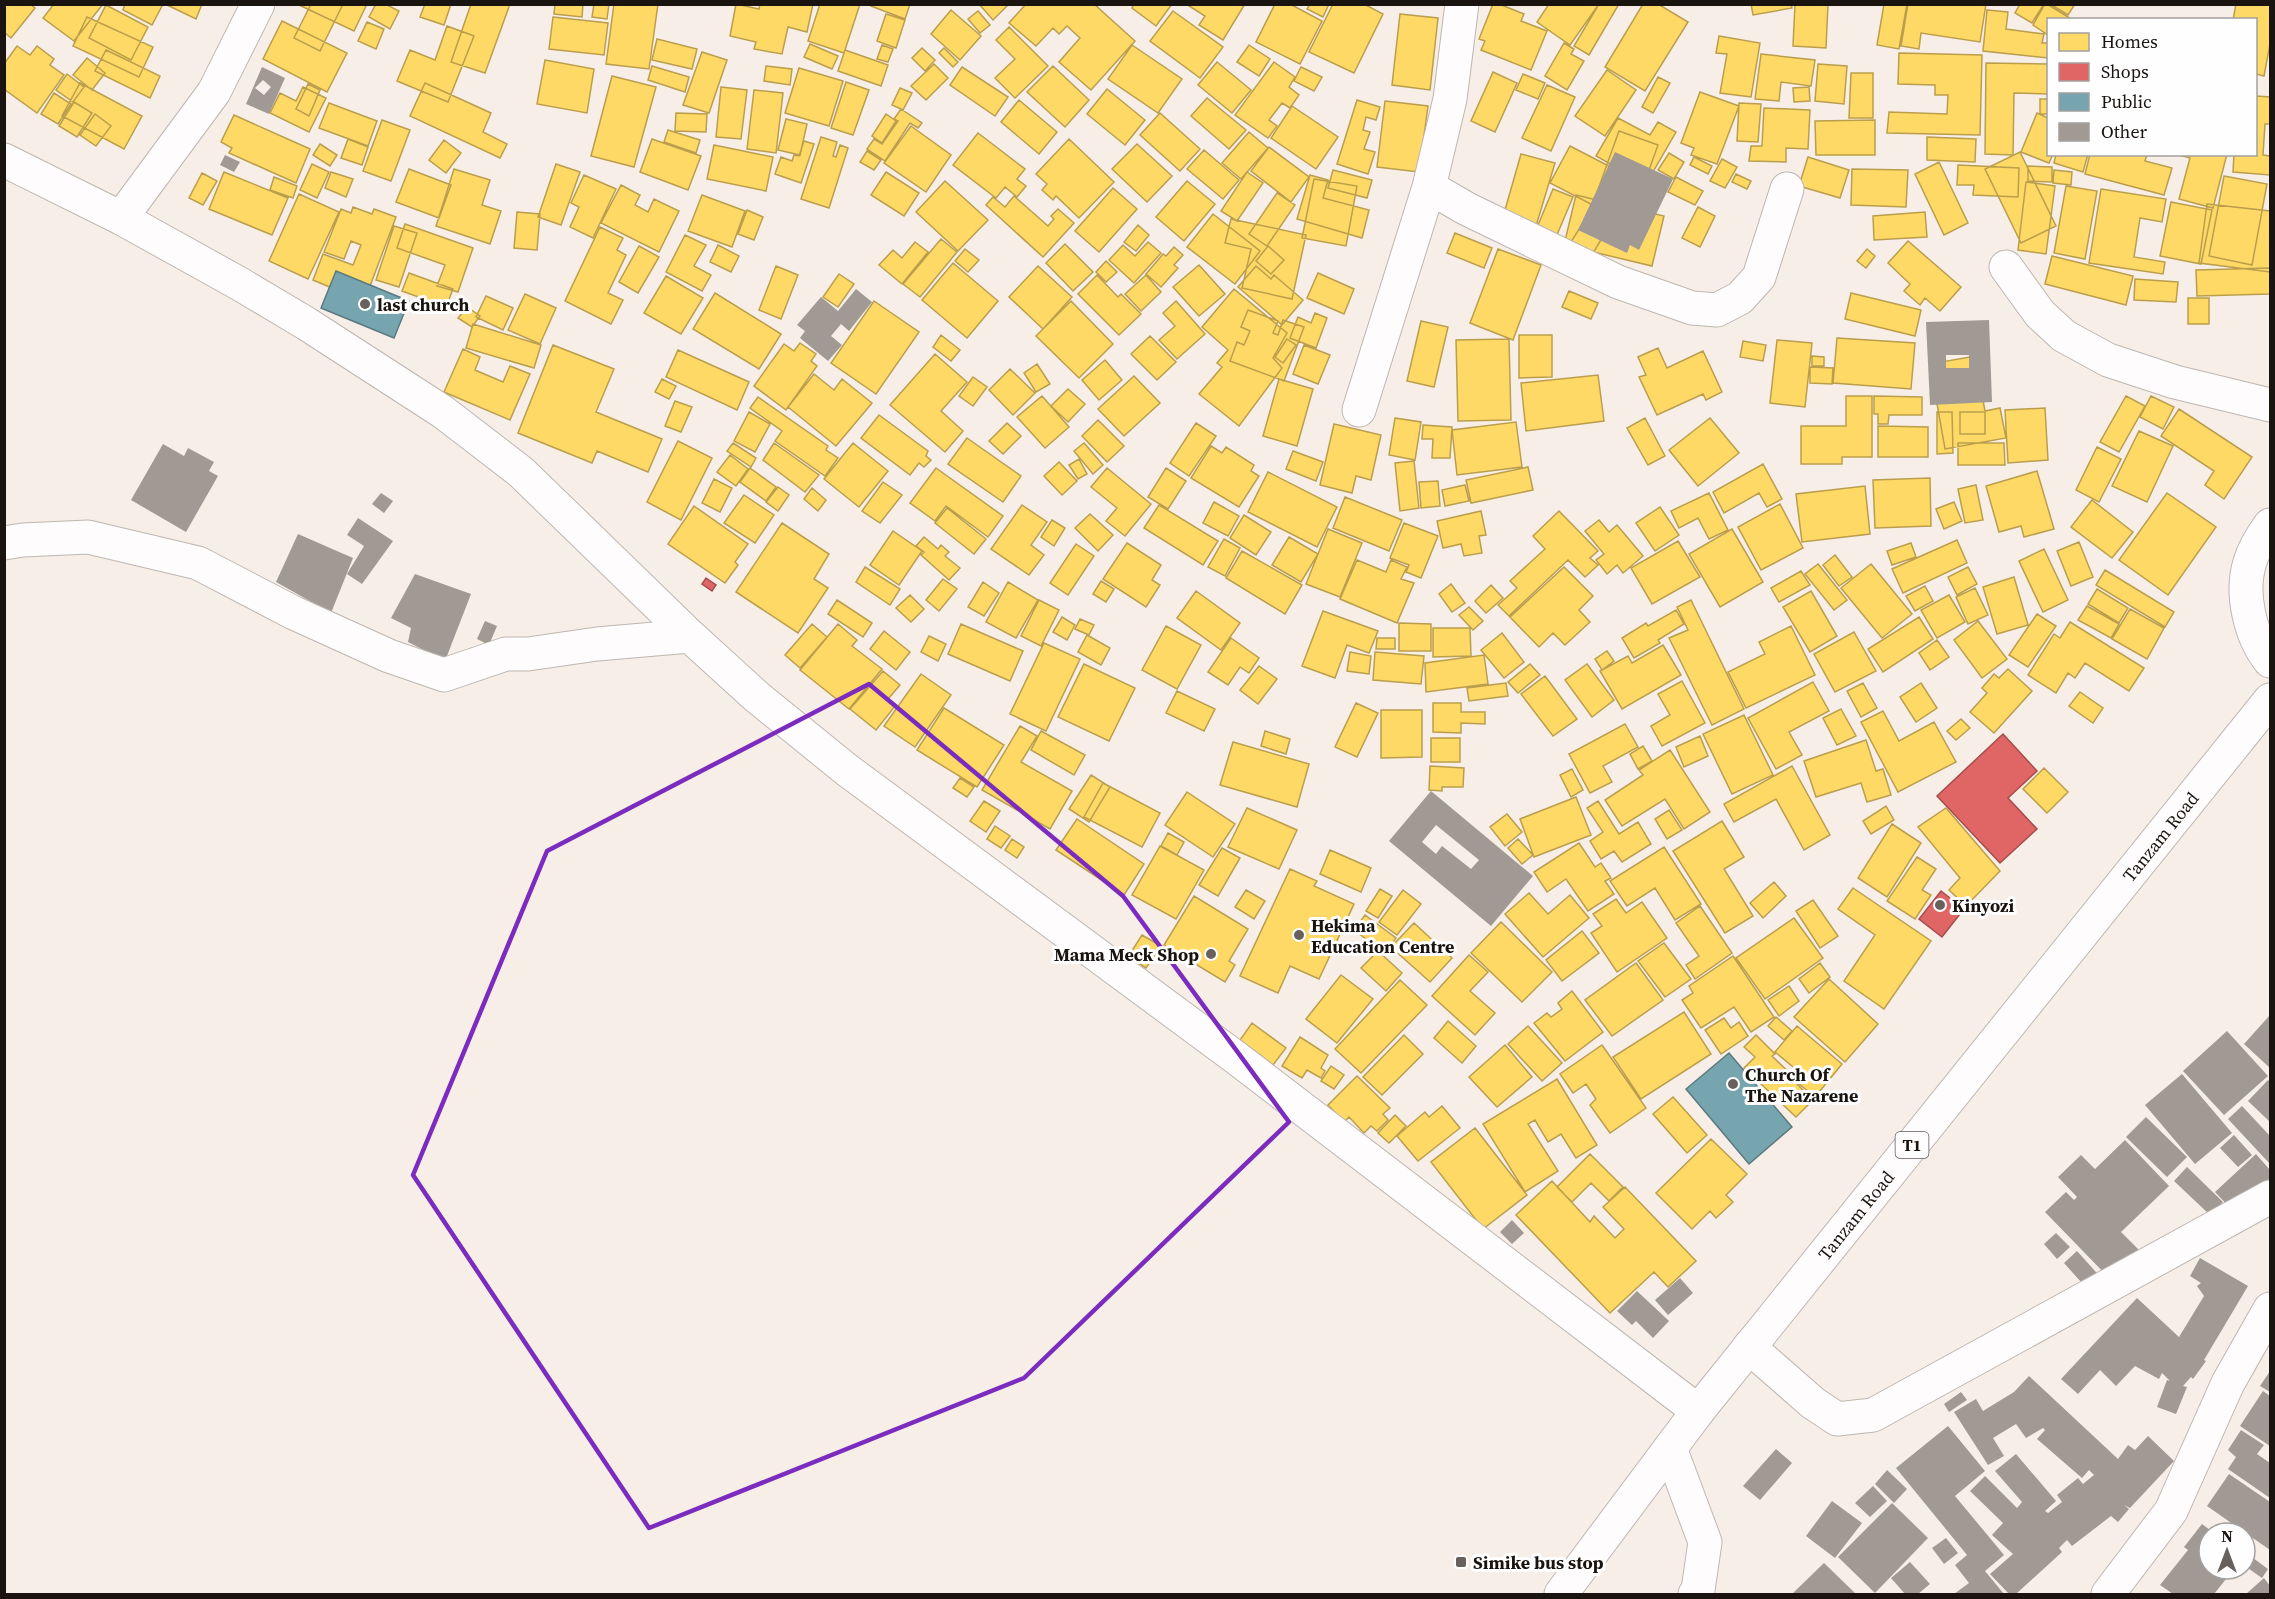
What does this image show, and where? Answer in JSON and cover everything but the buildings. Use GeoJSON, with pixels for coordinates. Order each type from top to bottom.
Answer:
{"type":"FeatureCollection","features":[{"type":"Feature","properties":{"kind":"main road"},"geometry":{"type":"LineString","coordinates":[[121,218],[214,92],[258,4]]}},
{"type":"Feature","properties":{"kind":"main road"},"geometry":{"type":"LineString","coordinates":[[1359,410],[1429,187],[1450,99],[1462,4]]}},
{"type":"Feature","properties":{"kind":"main road"},"geometry":{"type":"LineString","coordinates":[[4,160],[121,218],[269,301],[443,412],[521,472],[690,636],[757,697],[847,770],[1235,1057],[1698,1411]]}},
{"type":"Feature","properties":{"kind":"main road"},"geometry":{"type":"LineString","coordinates":[[1429,187],[1467,209],[1618,282],[1692,308],[1717,310],[1740,298],[1759,277],[1787,189]]}},
{"type":"Feature","properties":{"kind":"main road"},"geometry":{"type":"LineString","coordinates":[[2006,267],[2040,314],[2064,336],[2108,360],[2175,382],[2271,405]]}},
{"type":"Feature","properties":{"kind":"main road"},"geometry":{"type":"LineString","coordinates":[[2271,525],[2257,543],[2249,563],[2247,605],[2251,624],[2263,652],[2271,661]]}},
{"type":"Feature","properties":{"kind":"main road"},"geometry":{"type":"LineString","coordinates":[[4,543],[88,537],[198,563],[294,613],[389,656],[444,675],[506,654],[528,654],[597,644],[690,636]]}},
{"type":"Feature","properties":{"kind":"main road","name":"Tanzam Road"},"geometry":{"type":"LineString","coordinates":[[1561,1594],[1698,1411],[2271,700]]}},
{"type":"Feature","properties":{"kind":"main road"},"geometry":{"type":"LineString","coordinates":[[1749,1347],[1813,1403],[1837,1419],[1873,1415],[2271,1197]]}},
{"type":"Feature","properties":{"kind":"main road"},"geometry":{"type":"LineString","coordinates":[[2108,1594],[2171,1511],[2228,1383],[2271,1310]]}},
{"type":"Feature","properties":{"kind":"main road"},"geometry":{"type":"LineString","coordinates":[[1670,1448],[1705,1542],[1698,1590],[1695,1594]]}},
{"type":"Feature","properties":{"kind":"highlighted area"},"geometry":{"type":"Polygon","coordinates":[[[869,684],[1123,896],[1289,1122],[1024,1378],[649,1528],[413,1175],[547,851],[869,684]]]}},
{"type":"Feature","properties":{"kind":"place","name":"last church"},"geometry":{"type":"Point","coordinates":[365,304]}},
{"type":"Feature","properties":{"kind":"place","name":"Kinyozi"},"geometry":{"type":"Point","coordinates":[1940,905]}},
{"type":"Feature","properties":{"kind":"place","name":"Hekima Education Centre"},"geometry":{"type":"Point","coordinates":[1299,935]}},
{"type":"Feature","properties":{"kind":"place","name":"Mama Meck Shop"},"geometry":{"type":"Point","coordinates":[1211,954]}},
{"type":"Feature","properties":{"kind":"place","name":"Church Of The Nazarene"},"geometry":{"type":"Point","coordinates":[1733,1084]}},
{"type":"Feature","properties":{"kind":"place","name":"Simike bus stop"},"geometry":{"type":"Point","coordinates":[1461,1562]}}]}
